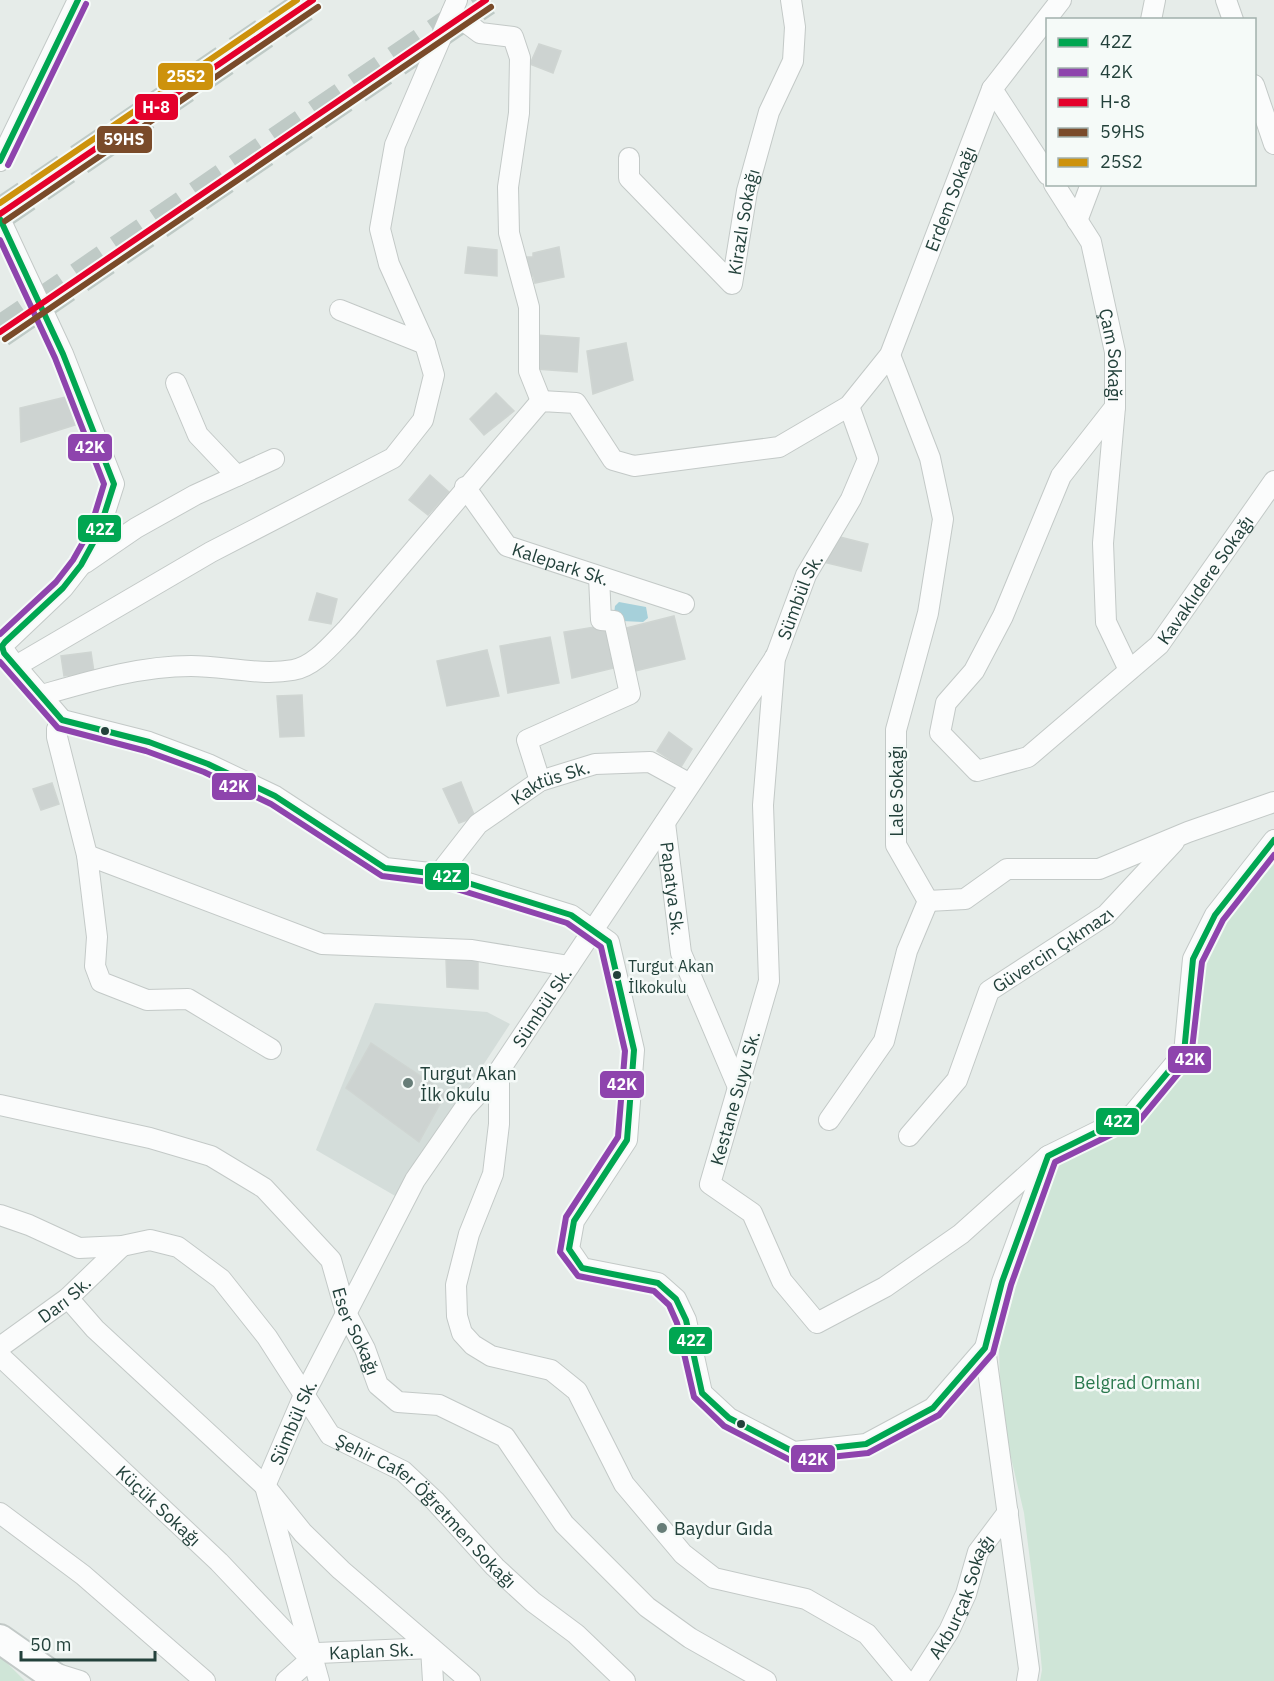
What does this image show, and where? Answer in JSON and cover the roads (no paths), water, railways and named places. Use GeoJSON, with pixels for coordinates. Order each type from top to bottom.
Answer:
{"type":"FeatureCollection","features":[{"type":"Feature","properties":{"kind":"street"},"geometry":{"type":"LineString","coordinates":[[0,161],[78,0]]}},
{"type":"Feature","properties":{"kind":"street","name":"Kirazlı Sokağı"},"geometry":{"type":"LineString","coordinates":[[629,158],[629,178],[732,284],[747,191],[769,112],[793,61],[795,27],[790,0]]}},
{"type":"Feature","properties":{"kind":"street","name":"Erdem Sokağı"},"geometry":{"type":"LineString","coordinates":[[1047,18],[1061,0]]}},
{"type":"Feature","properties":{"kind":"street"},"geometry":{"type":"LineString","coordinates":[[1151,18],[1155,0]]}},
{"type":"Feature","properties":{"kind":"street"},"geometry":{"type":"LineString","coordinates":[[1226,0],[1232,18]]}},
{"type":"Feature","properties":{"kind":"street"},"geometry":{"type":"LineString","coordinates":[[16,666],[211,552],[393,458],[423,420],[434,375],[425,344],[389,264],[380,229],[395,145],[454,6],[480,33],[513,37],[519,58],[519,113],[508,187],[509,233],[529,307],[529,371],[541,401]]}},
{"type":"Feature","properties":{"kind":"street","name":"Erdem Sokağı"},"geometry":{"type":"LineString","coordinates":[[849,406],[890,355],[992,89],[1046,19]]}},
{"type":"Feature","properties":{"kind":"street"},"geometry":{"type":"LineString","coordinates":[[992,89],[1046,173]]}},
{"type":"Feature","properties":{"kind":"street"},"geometry":{"type":"LineString","coordinates":[[1256,91],[1274,144]]}},
{"type":"Feature","properties":{"kind":"street","name":"Çam Sokağı"},"geometry":{"type":"LineString","coordinates":[[1055,186],[1091,242],[1115,352],[1115,406],[1061,476],[1003,616],[974,671],[946,703],[940,733],[977,771],[1028,757],[1129,670]]}},
{"type":"Feature","properties":{"kind":"street"},"geometry":{"type":"LineString","coordinates":[[1077,221],[1089,186]]}},
{"type":"Feature","properties":{"kind":"street"},"geometry":{"type":"LineString","coordinates":[[0,219],[63,354],[114,484],[98,534],[81,565],[63,588],[2,646],[4,653],[62,720],[149,742],[208,764],[275,796],[385,868],[439,874],[571,915],[609,942],[634,1050],[627,1140],[574,1221],[569,1249],[582,1268],[658,1282],[676,1299],[686,1320],[702,1393],[729,1418],[794,1452],[866,1444],[933,1408],[985,1348]]}},
{"type":"Feature","properties":{"kind":"street"},"geometry":{"type":"LineString","coordinates":[[340,310],[425,344]]}},
{"type":"Feature","properties":{"kind":"street","name":"Lale Sokağı"},"geometry":{"type":"LineString","coordinates":[[890,355],[930,458],[943,519],[928,613],[896,730],[896,845],[928,901]]}},
{"type":"Feature","properties":{"kind":"street"},"geometry":{"type":"LineString","coordinates":[[176,383],[198,435],[237,476]]}},
{"type":"Feature","properties":{"kind":"street"},"geometry":{"type":"LineString","coordinates":[[541,401],[576,403],[613,460],[634,466],[779,447],[849,406]]}},
{"type":"Feature","properties":{"kind":"street"},"geometry":{"type":"LineString","coordinates":[[42,695],[101,678],[146,669],[191,666],[294,670],[313,662],[347,629],[465,487],[541,401]]}},
{"type":"Feature","properties":{"kind":"street","name":"Sümbül Sk."},"geometry":{"type":"LineString","coordinates":[[319,1681],[311,1659],[265,1486],[304,1395],[415,1180],[464,1109],[499,1071],[776,656],[806,575],[850,499],[868,459],[849,406]]}},
{"type":"Feature","properties":{"kind":"street"},"geometry":{"type":"LineString","coordinates":[[1115,406],[1103,543],[1106,622],[1129,670]]}},
{"type":"Feature","properties":{"kind":"street"},"geometry":{"type":"LineString","coordinates":[[81,565],[195,495],[274,459]]}},
{"type":"Feature","properties":{"kind":"street","name":"Kavaklıdere Sokağı"},"geometry":{"type":"LineString","coordinates":[[1129,670],[1159,645],[1274,482]]}},
{"type":"Feature","properties":{"kind":"street","name":"Kalepark Sk."},"geometry":{"type":"LineString","coordinates":[[465,487],[507,546],[684,604]]}},
{"type":"Feature","properties":{"kind":"street"},"geometry":{"type":"LineString","coordinates":[[540,781],[527,740],[630,694],[614,621],[601,621],[599,577]]}},
{"type":"Feature","properties":{"kind":"street","name":"Kestane Suyu Sk."},"geometry":{"type":"LineString","coordinates":[[776,656],[762,805],[769,981],[710,1184],[752,1213],[782,1281],[817,1323],[885,1287],[961,1234],[1048,1156]]}},
{"type":"Feature","properties":{"kind":"street"},"geometry":{"type":"LineString","coordinates":[[62,720],[57,729],[57,737],[87,855],[97,937],[95,966],[101,982],[147,1000],[188,999],[271,1049]]}},
{"type":"Feature","properties":{"kind":"street","name":"Kaktüs Sk."},"geometry":{"type":"LineString","coordinates":[[439,874],[478,824],[540,781],[595,764],[650,762],[690,784]]}},
{"type":"Feature","properties":{"kind":"street"},"geometry":{"type":"LineString","coordinates":[[829,1120],[884,1041],[907,951],[928,901],[965,899],[1007,869],[1100,869],[1180,836],[1274,802]]}},
{"type":"Feature","properties":{"kind":"street","name":"Papatya Sk."},"geometry":{"type":"LineString","coordinates":[[665,823],[681,953],[738,1087]]}},
{"type":"Feature","properties":{"kind":"street","name":"Güvercin Çıkmazı"},"geometry":{"type":"LineString","coordinates":[[909,1136],[957,1080],[989,991],[1106,915],[1180,836]]}},
{"type":"Feature","properties":{"kind":"street"},"geometry":{"type":"LineString","coordinates":[[1027,1681],[1029,1669],[985,1348],[1002,1282],[1048,1156],[1133,1114],[1184,1053],[1193,959],[1215,915],[1274,840]]}},
{"type":"Feature","properties":{"kind":"street"},"geometry":{"type":"LineString","coordinates":[[87,855],[322,944],[472,950],[569,966]]}},
{"type":"Feature","properties":{"kind":"street"},"geometry":{"type":"LineString","coordinates":[[499,1071],[499,1124],[493,1174],[469,1234],[456,1285],[457,1316],[462,1333],[473,1345],[491,1356],[551,1370],[577,1391],[624,1484],[683,1554],[714,1578],[806,1599],[867,1634],[906,1681]]}},
{"type":"Feature","properties":{"kind":"street","name":"Eser Sokağı"},"geometry":{"type":"LineString","coordinates":[[0,1105],[150,1138],[212,1156],[264,1188],[331,1260],[346,1312],[365,1349],[378,1385],[398,1402],[439,1405],[505,1437],[564,1524],[647,1607],[690,1638],[766,1681]]}},
{"type":"Feature","properties":{"kind":"street","name":"Şehir Cafer Öğretmen Sokağı"},"geometry":{"type":"LineString","coordinates":[[0,1215],[29,1225],[79,1248],[122,1246],[150,1240],[178,1247],[221,1279],[267,1337],[330,1436],[403,1471],[435,1501],[495,1567],[533,1602],[576,1634],[625,1681]]}},
{"type":"Feature","properties":{"kind":"street","name":"Darı Sk."},"geometry":{"type":"LineString","coordinates":[[0,1347],[68,1298],[122,1246]]}},
{"type":"Feature","properties":{"kind":"street"},"geometry":{"type":"LineString","coordinates":[[68,1298],[95,1329],[265,1486],[303,1533],[470,1681]]}},
{"type":"Feature","properties":{"kind":"street","name":"Küçük Sokağı"},"geometry":{"type":"LineString","coordinates":[[0,1356],[219,1562],[311,1659]]}},
{"type":"Feature","properties":{"kind":"street","name":"Akburçak Sokağı"},"geometry":{"type":"LineString","coordinates":[[916,1681],[949,1630],[966,1594],[978,1552],[1008,1512]]}},
{"type":"Feature","properties":{"kind":"street"},"geometry":{"type":"LineString","coordinates":[[0,1513],[83,1575],[205,1681]]}},
{"type":"Feature","properties":{"kind":"street"},"geometry":{"type":"LineString","coordinates":[[0,1639],[52,1675],[80,1681]]}},
{"type":"Feature","properties":{"kind":"street"},"geometry":{"type":"LineString","coordinates":[[431,1648],[433,1681]]}},
{"type":"Feature","properties":{"kind":"street","name":"Kaplan Sk."},"geometry":{"type":"LineString","coordinates":[[286,1681],[318,1653],[431,1648]]}},
{"type":"Feature","properties":{"kind":"water"},"geometry":{"type":"Polygon","coordinates":[[[619,602],[646,607],[648,618],[643,622],[622,621],[614,614],[615,606],[619,602]]]}},
{"type":"Feature","properties":{"kind":"tunnel"},"geometry":{"type":"LineString","coordinates":[[0,214],[313,0]]}},
{"type":"Feature","properties":{"kind":"tunnel"},"geometry":{"type":"LineString","coordinates":[[0,332],[486,0]]}},
{"type":"Feature","properties":{"kind":"place","name":"Turgut Akan İlkokulu"},"geometry":{"type":"Point","coordinates":[617,975]}},
{"type":"Feature","properties":{"kind":"place","name":"Turgut Akan İlk okulu"},"geometry":{"type":"Point","coordinates":[408,1083]}},
{"type":"Feature","properties":{"kind":"place","name":"Baydur Gıda"},"geometry":{"type":"Point","coordinates":[662,1528]}},
{"type":"Feature","properties":{"kind":"park label","name":"Belgrad Ormanı"},"geometry":{"type":"Point","coordinates":[1137,1382]}}]}
